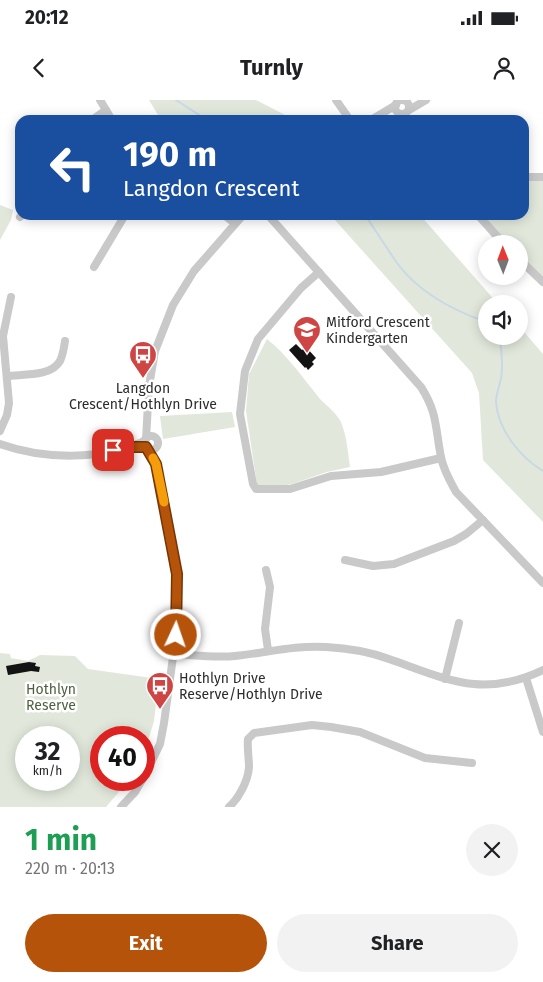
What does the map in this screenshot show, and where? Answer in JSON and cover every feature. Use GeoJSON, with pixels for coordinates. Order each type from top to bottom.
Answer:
{"type":"FeatureCollection","features":[{"type":"Feature","properties":{"kind":"street"},"geometry":{"type":"LineString","coordinates":[[100,100],[109,115]]}},
{"type":"Feature","properties":{"kind":"street"},"geometry":{"type":"LineString","coordinates":[[336,100],[346,115]]}},
{"type":"Feature","properties":{"kind":"street"},"geometry":{"type":"LineString","coordinates":[[379,115],[398,102],[413,100]]}},
{"type":"Feature","properties":{"kind":"street"},"geometry":{"type":"LineString","coordinates":[[405,115],[426,100]]}},
{"type":"Feature","properties":{"kind":"street"},"geometry":{"type":"LineString","coordinates":[[404,101],[408,103],[405,115]]}},
{"type":"Feature","properties":{"kind":"street"},"geometry":{"type":"LineString","coordinates":[[396,105],[396,111],[405,115]]}},
{"type":"Feature","properties":{"kind":"street"},"geometry":{"type":"LineString","coordinates":[[99,115],[106,110]]}},
{"type":"Feature","properties":{"kind":"street"},"geometry":{"type":"LineString","coordinates":[[529,177],[543,177]]}},
{"type":"Feature","properties":{"kind":"street"},"geometry":{"type":"LineString","coordinates":[[94,267],[123,220]]}},
{"type":"Feature","properties":{"kind":"street"},"geometry":{"type":"LineString","coordinates":[[230,220],[234,223]]}},
{"type":"Feature","properties":{"kind":"street"},"geometry":{"type":"LineString","coordinates":[[155,754],[160,744],[174,654],[177,616],[177,574],[156,464],[149,444],[149,386],[155,351],[173,305],[194,271],[237,220]]}},
{"type":"Feature","properties":{"kind":"street"},"geometry":{"type":"LineString","coordinates":[[272,220],[421,387],[433,409],[441,458],[456,492],[543,583]]}},
{"type":"Feature","properties":{"kind":"street"},"geometry":{"type":"LineString","coordinates":[[482,220],[496,235]]}},
{"type":"Feature","properties":{"kind":"street"},"geometry":{"type":"LineString","coordinates":[[528,267],[543,282]]}},
{"type":"Feature","properties":{"kind":"street"},"geometry":{"type":"LineString","coordinates":[[319,272],[300,288],[258,338],[245,371],[240,414],[253,484],[256,489],[290,489],[331,476],[381,472],[441,458]]}},
{"type":"Feature","properties":{"kind":"street"},"geometry":{"type":"LineString","coordinates":[[0,431],[7,415],[9,403],[3,336],[11,297]]}},
{"type":"Feature","properties":{"kind":"street"},"geometry":{"type":"LineString","coordinates":[[7,376],[44,372],[54,368],[62,358],[65,341]]}},
{"type":"Feature","properties":{"kind":"street"},"geometry":{"type":"LineString","coordinates":[[0,444],[19,451],[47,456],[94,454],[149,444]]}},
{"type":"Feature","properties":{"kind":"street"},"geometry":{"type":"LineString","coordinates":[[345,560],[374,566],[394,564],[454,540],[466,534],[483,520]]}},
{"type":"Feature","properties":{"kind":"street"},"geometry":{"type":"LineString","coordinates":[[266,570],[270,587],[265,629],[268,650]]}},
{"type":"Feature","properties":{"kind":"street"},"geometry":{"type":"LineString","coordinates":[[445,679],[459,623]]}},
{"type":"Feature","properties":{"kind":"street"},"geometry":{"type":"LineString","coordinates":[[174,654],[234,656],[305,646],[328,647],[387,658],[445,679],[478,685],[526,678],[543,670]]}},
{"type":"Feature","properties":{"kind":"street"},"geometry":{"type":"LineString","coordinates":[[526,678],[543,732]]}},
{"type":"Feature","properties":{"kind":"street"},"geometry":{"type":"LineString","coordinates":[[229,807],[243,787],[249,769],[248,739],[254,733],[312,725],[331,727],[360,732],[425,758],[472,763]]}},
{"type":"Feature","properties":{"kind":"street"},"geometry":{"type":"LineString","coordinates":[[122,807],[136,791]]}},
{"type":"Feature","properties":{"kind":"green space"},"geometry":{"type":"Polygon","coordinates":[[[149,100],[256,100],[285,115],[158,115],[149,100]]]}},
{"type":"Feature","properties":{"kind":"green space"},"geometry":{"type":"Polygon","coordinates":[[[529,180],[543,181],[543,278],[528,264],[528,235],[501,235],[487,220],[529,220],[529,180]]]}},
{"type":"Feature","properties":{"kind":"green space"},"geometry":{"type":"Polygon","coordinates":[[[0,205],[13,210],[11,220],[0,240],[0,205]]]}},
{"type":"Feature","properties":{"kind":"green space"},"geometry":{"type":"Polygon","coordinates":[[[335,220],[424,220],[478,281],[478,285],[481,285],[490,295],[478,295],[478,345],[528,345],[528,336],[543,354],[543,522],[483,460],[479,393],[472,373],[335,220]]]}},
{"type":"Feature","properties":{"kind":"green space"},"geometry":{"type":"Polygon","coordinates":[[[267,339],[289,360],[338,418],[345,435],[350,467],[327,472],[292,484],[276,487],[257,485],[246,411],[249,374],[267,339]]]}},
{"type":"Feature","properties":{"kind":"green space"},"geometry":{"type":"Polygon","coordinates":[[[232,412],[235,427],[163,439],[160,416],[232,412]]]}},
{"type":"Feature","properties":{"kind":"green space","name":"Hothlyn Reserve"},"geometry":{"type":"Polygon","coordinates":[[[0,653],[10,654],[11,658],[28,661],[40,655],[75,656],[88,669],[159,679],[152,726],[90,726],[90,791],[120,791],[106,807],[0,807],[0,653]]]}},
{"type":"Feature","properties":{"kind":"building"},"geometry":{"type":"Polygon","coordinates":[[[296,344],[302,350],[306,347],[316,358],[312,362],[314,364],[308,370],[289,350],[296,344]]]}},
{"type":"Feature","properties":{"kind":"building"},"geometry":{"type":"Polygon","coordinates":[[[29,662],[36,663],[35,666],[40,667],[39,672],[31,671],[8,675],[6,666],[29,662]]]}},
{"type":"Feature","properties":{"kind":"waterway"},"geometry":{"type":"LineString","coordinates":[[176,100],[199,115]]}},
{"type":"Feature","properties":{"kind":"waterway"},"geometry":{"type":"LineString","coordinates":[[368,220],[397,263],[415,283],[449,306],[478,319]]}},
{"type":"Feature","properties":{"kind":"waterway"},"geometry":{"type":"LineString","coordinates":[[500,345],[502,368],[496,402],[501,423],[512,442],[526,458],[543,471]]}},
{"type":"Feature","properties":{"kind":"slow traffic"},"geometry":{"type":"LineString","coordinates":[[153,458],[164,502]]}},
{"type":"Feature","properties":{"kind":"place","name":"Mitford Crescent Kindergarten"},"geometry":{"type":"Point","coordinates":[307,354]}},
{"type":"Feature","properties":{"kind":"place","name":"Langdon Crescent/Hothlyn Drive"},"geometry":{"type":"Point","coordinates":[143,379]}},
{"type":"Feature","properties":{"kind":"place","name":"Hothlyn Drive Reserve/Hothlyn Drive"},"geometry":{"type":"Point","coordinates":[160,710]}},
{"type":"Feature","properties":{"kind":"route"},"geometry":{"type":"LineString","coordinates":[[113,450],[146,447],[156,464],[177,574],[176,635]]}}]}
